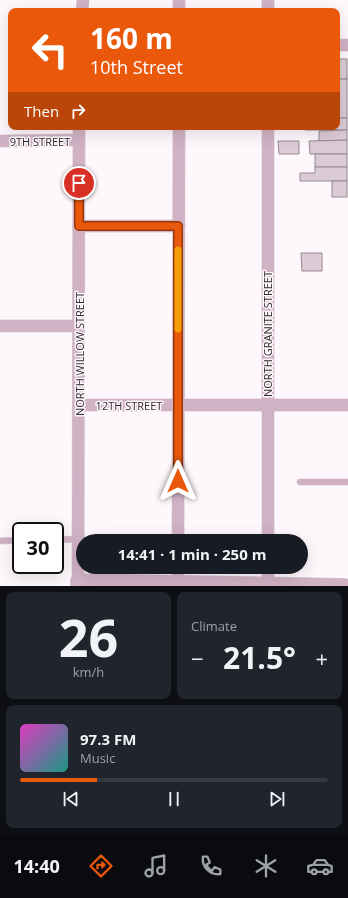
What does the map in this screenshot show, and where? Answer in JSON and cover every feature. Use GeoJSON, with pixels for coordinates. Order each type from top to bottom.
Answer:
{"type":"FeatureCollection","features":[{"type":"Feature","properties":{"kind":"street","name":"NORTH WILLOW STREET"},"geometry":{"type":"LineString","coordinates":[[78,534],[80,130]]}},
{"type":"Feature","properties":{"kind":"street"},"geometry":{"type":"LineString","coordinates":[[178,534],[179,130]]}},
{"type":"Feature","properties":{"kind":"street","name":"NORTH GRANITE STREET"},"geometry":{"type":"LineString","coordinates":[[268,130],[268,534]]}},
{"type":"Feature","properties":{"kind":"street","name":"9TH STREET"},"geometry":{"type":"LineString","coordinates":[[0,141],[79,140]]}},
{"type":"Feature","properties":{"kind":"street"},"geometry":{"type":"LineString","coordinates":[[79,226],[178,226]]}},
{"type":"Feature","properties":{"kind":"street"},"geometry":{"type":"LineString","coordinates":[[0,326],[79,326]]}},
{"type":"Feature","properties":{"kind":"street","name":"12TH STREET"},"geometry":{"type":"LineString","coordinates":[[79,405],[348,405]]}},
{"type":"Feature","properties":{"kind":"street"},"geometry":{"type":"LineString","coordinates":[[175,584],[177,574]]}},
{"type":"Feature","properties":{"kind":"street"},"geometry":{"type":"LineString","coordinates":[[268,574],[268,585]]}},
{"type":"Feature","properties":{"kind":"street"},"geometry":{"type":"LineString","coordinates":[[78,583],[344,586]]}},
{"type":"Feature","properties":{"kind":"lane"},"geometry":{"type":"LineString","coordinates":[[300,482],[348,482]]}},
{"type":"Feature","properties":{"kind":"lane"},"geometry":{"type":"LineString","coordinates":[[64,540],[76,539]]}},
{"type":"Feature","properties":{"kind":"lane"},"geometry":{"type":"LineString","coordinates":[[0,541],[12,540]]}},
{"type":"Feature","properties":{"kind":"building"},"geometry":{"type":"Polygon","coordinates":[[[340,59],[347,59],[347,79],[340,79],[340,59]]]}},
{"type":"Feature","properties":{"kind":"building"},"geometry":{"type":"Polygon","coordinates":[[[340,79],[347,79],[347,118],[340,118],[340,79]]]}},
{"type":"Feature","properties":{"kind":"building"},"geometry":{"type":"Polygon","coordinates":[[[340,118],[347,118],[347,130],[340,130],[340,118]]]}},
{"type":"Feature","properties":{"kind":"building"},"geometry":{"type":"Polygon","coordinates":[[[347,130],[347,140],[319,141],[319,131],[347,130]]]}},
{"type":"Feature","properties":{"kind":"building"},"geometry":{"type":"Polygon","coordinates":[[[347,140],[347,154],[310,154],[309,141],[347,140]]]}},
{"type":"Feature","properties":{"kind":"building"},"geometry":{"type":"Polygon","coordinates":[[[278,141],[299,141],[299,154],[279,154],[278,141]]]}},
{"type":"Feature","properties":{"kind":"building"},"geometry":{"type":"Polygon","coordinates":[[[315,154],[347,154],[347,167],[315,167],[315,154]]]}},
{"type":"Feature","properties":{"kind":"building"},"geometry":{"type":"Polygon","coordinates":[[[315,167],[347,167],[347,181],[300,181],[300,173],[315,173],[315,167]]]}},
{"type":"Feature","properties":{"kind":"building"},"geometry":{"type":"Polygon","coordinates":[[[332,181],[347,181],[347,197],[332,197],[332,181]]]}},
{"type":"Feature","properties":{"kind":"building"},"geometry":{"type":"Polygon","coordinates":[[[301,253],[322,253],[322,271],[302,271],[301,253]]]}},
{"type":"Feature","properties":{"kind":"slow traffic"},"geometry":{"type":"LineString","coordinates":[[178,250],[178,329]]}},
{"type":"Feature","properties":{"kind":"route"},"geometry":{"type":"LineString","coordinates":[[79,183],[79,226],[178,226],[178,481]]}}]}
